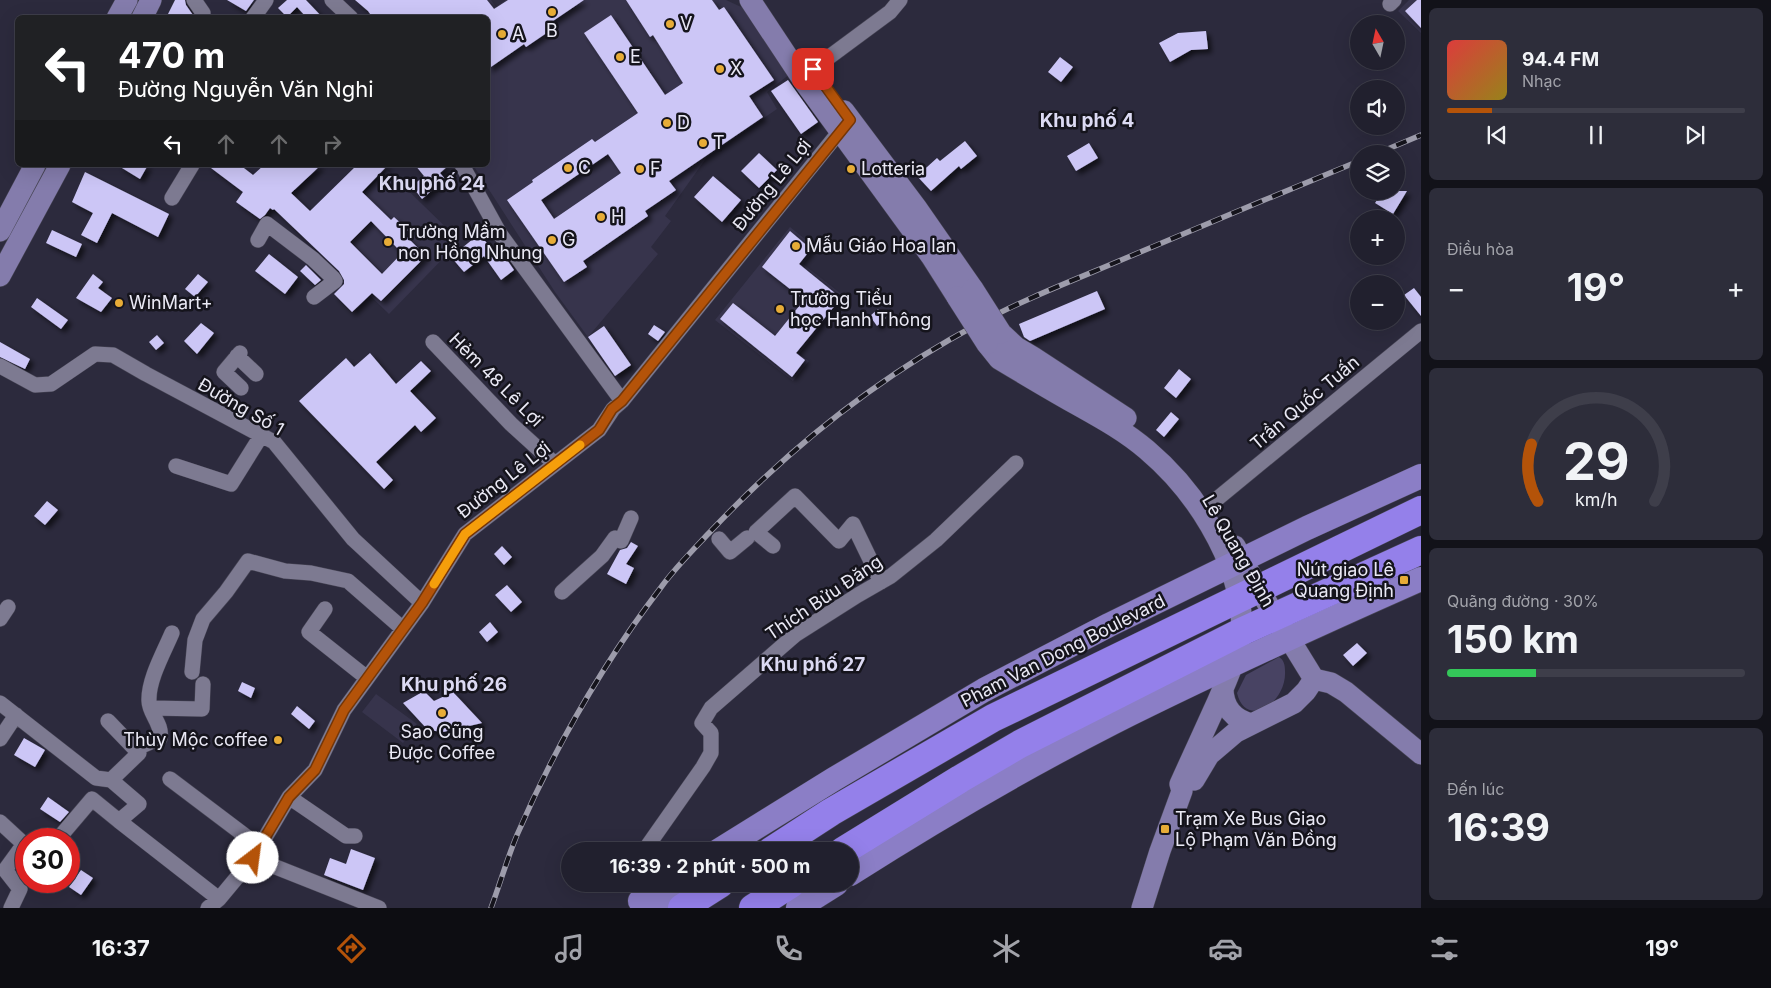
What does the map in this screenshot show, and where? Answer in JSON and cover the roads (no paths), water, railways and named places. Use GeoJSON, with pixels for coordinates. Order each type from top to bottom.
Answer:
{"type":"FeatureCollection","features":[{"type":"Feature","properties":{"kind":"highway","name":"Pham Van Dong Boulevard"},"geometry":{"type":"LineString","coordinates":[[784,842],[993,718],[1421,510]]}},
{"type":"Feature","properties":{"kind":"highway"},"geometry":{"type":"LineString","coordinates":[[858,842],[1020,744],[1241,632],[1282,627],[1421,550]]}},
{"type":"Feature","properties":{"kind":"highway"},"geometry":{"type":"LineString","coordinates":[[686,906],[708,892]]}},
{"type":"Feature","properties":{"kind":"highway"},"geometry":{"type":"LineString","coordinates":[[753,908],[778,892]]}},
{"type":"Feature","properties":{"kind":"main road"},"geometry":{"type":"LineString","coordinates":[[119,15],[127,0]]}},
{"type":"Feature","properties":{"kind":"main road"},"geometry":{"type":"LineString","coordinates":[[144,15],[151,0]]}},
{"type":"Feature","properties":{"kind":"main road"},"geometry":{"type":"LineString","coordinates":[[750,0],[805,83],[845,125],[916,207],[965,293],[994,339]]}},
{"type":"Feature","properties":{"kind":"main road"},"geometry":{"type":"LineString","coordinates":[[764,0],[813,69],[845,125]]}},
{"type":"Feature","properties":{"kind":"main road"},"geometry":{"type":"LineString","coordinates":[[0,231],[34,167]]}},
{"type":"Feature","properties":{"kind":"main road"},"geometry":{"type":"LineString","coordinates":[[0,276],[59,167]]}},
{"type":"Feature","properties":{"kind":"main road","name":"Lê Quang Định"},"geometry":{"type":"LineString","coordinates":[[994,339],[1033,356],[1124,415],[1155,440],[1189,474],[1212,503],[1248,593],[1282,627],[1314,679],[1306,691],[1294,703],[1236,732],[1209,756],[1189,788],[1182,791]]}},
{"type":"Feature","properties":{"kind":"main road","name":"Lê Quang Định"},"geometry":{"type":"LineString","coordinates":[[994,339],[999,359],[1112,425],[1147,450],[1170,472],[1198,505],[1217,537],[1236,563]]}},
{"type":"Feature","properties":{"kind":"main road","name":"Pham Van Dong Boulevard"},"geometry":{"type":"LineString","coordinates":[[732,842],[984,690],[1109,625],[1306,528],[1421,476]]}},
{"type":"Feature","properties":{"kind":"main road"},"geometry":{"type":"LineString","coordinates":[[859,868],[921,829],[1060,751],[1233,664],[1282,627],[1421,579]]}},
{"type":"Feature","properties":{"kind":"main road","name":"Lê Quang Định"},"geometry":{"type":"LineString","coordinates":[[1142,908],[1182,791],[1180,784],[1233,664],[1248,593]]}},
{"type":"Feature","properties":{"kind":"main road"},"geometry":{"type":"LineString","coordinates":[[1314,679],[1331,683],[1346,692],[1421,754]]}},
{"type":"Feature","properties":{"kind":"main road"},"geometry":{"type":"LineString","coordinates":[[1223,688],[1224,701],[1231,713],[1241,720],[1252,724]]}},
{"type":"Feature","properties":{"kind":"main road"},"geometry":{"type":"LineString","coordinates":[[636,898],[649,892]]}},
{"type":"Feature","properties":{"kind":"main road"},"geometry":{"type":"LineString","coordinates":[[798,908],[823,892]]}},
{"type":"Feature","properties":{"kind":"main road"},"geometry":{"type":"LineString","coordinates":[[636,898],[686,906]]}},
{"type":"Feature","properties":{"kind":"street"},"geometry":{"type":"LineString","coordinates":[[194,0],[203,13]]}},
{"type":"Feature","properties":{"kind":"street"},"geometry":{"type":"LineString","coordinates":[[255,15],[266,0]]}},
{"type":"Feature","properties":{"kind":"street"},"geometry":{"type":"LineString","coordinates":[[332,0],[348,15]]}},
{"type":"Feature","properties":{"kind":"street"},"geometry":{"type":"LineString","coordinates":[[813,69],[890,12],[900,0]]}},
{"type":"Feature","properties":{"kind":"street","name":"Đường Lê Lợi"},"geometry":{"type":"LineString","coordinates":[[213,904],[257,852],[289,797],[315,770],[344,710],[422,603],[465,534],[599,430],[612,409],[622,401],[845,125]]}},
{"type":"Feature","properties":{"kind":"street"},"geometry":{"type":"LineString","coordinates":[[172,198],[191,167]]}},
{"type":"Feature","properties":{"kind":"street"},"geometry":{"type":"LineString","coordinates":[[463,167],[500,234],[622,401]]}},
{"type":"Feature","properties":{"kind":"street"},"geometry":{"type":"LineString","coordinates":[[258,240],[267,224],[313,259],[333,278],[335,281],[314,297]]}},
{"type":"Feature","properties":{"kind":"street","name":"Trần Quốc Tuấn"},"geometry":{"type":"LineString","coordinates":[[1212,503],[1421,331]]}},
{"type":"Feature","properties":{"kind":"street","name":"Hẻm 48 Lê Lợi"},"geometry":{"type":"LineString","coordinates":[[433,342],[511,424],[556,464]]}},
{"type":"Feature","properties":{"kind":"street","name":"Đường Số 1"},"geometry":{"type":"LineString","coordinates":[[0,366],[35,384],[51,384],[95,354],[113,354],[146,374],[274,442],[353,539],[422,603]]}},
{"type":"Feature","properties":{"kind":"street"},"geometry":{"type":"LineString","coordinates":[[241,388],[224,372],[238,355],[256,374]]}},
{"type":"Feature","properties":{"kind":"street"},"geometry":{"type":"LineString","coordinates":[[176,466],[231,484],[260,436]]}},
{"type":"Feature","properties":{"kind":"street","name":"Thích Bửu Đăng"},"geometry":{"type":"LineString","coordinates":[[650,842],[711,753],[711,733],[702,724],[711,708],[795,635],[891,576],[936,540],[1016,463]]}},
{"type":"Feature","properties":{"kind":"street"},"geometry":{"type":"LineString","coordinates":[[773,546],[756,532],[795,496],[839,541],[853,524],[881,582]]}},
{"type":"Feature","properties":{"kind":"street"},"geometry":{"type":"LineString","coordinates":[[562,592],[602,556],[615,538],[621,541],[631,518]]}},
{"type":"Feature","properties":{"kind":"street"},"geometry":{"type":"LineString","coordinates":[[719,539],[730,552],[747,538]]}},
{"type":"Feature","properties":{"kind":"street"},"geometry":{"type":"LineString","coordinates":[[192,672],[194,640],[203,619],[226,592],[248,561],[348,582],[404,629]]}},
{"type":"Feature","properties":{"kind":"street"},"geometry":{"type":"LineString","coordinates":[[324,609],[309,632],[367,678]]}},
{"type":"Feature","properties":{"kind":"street"},"geometry":{"type":"LineString","coordinates":[[135,749],[160,738],[162,732],[149,702],[151,684],[172,633]]}},
{"type":"Feature","properties":{"kind":"street"},"geometry":{"type":"LineString","coordinates":[[151,708],[202,708],[203,684]]}},
{"type":"Feature","properties":{"kind":"street"},"geometry":{"type":"LineString","coordinates":[[0,703],[96,778],[111,780],[139,804],[119,821]]}},
{"type":"Feature","properties":{"kind":"street"},"geometry":{"type":"LineString","coordinates":[[0,739],[16,715]]}},
{"type":"Feature","properties":{"kind":"street"},"geometry":{"type":"LineString","coordinates":[[108,721],[139,753],[111,780]]}},
{"type":"Feature","properties":{"kind":"street"},"geometry":{"type":"LineString","coordinates":[[170,779],[257,852],[379,908]]}},
{"type":"Feature","properties":{"kind":"street"},"geometry":{"type":"LineString","coordinates":[[289,797],[346,836],[355,836]]}},
{"type":"Feature","properties":{"kind":"street"},"geometry":{"type":"LineString","coordinates":[[67,828],[92,799],[213,904]]}},
{"type":"Feature","properties":{"kind":"street"},"geometry":{"type":"LineString","coordinates":[[0,822],[15,836]]}},
{"type":"Feature","properties":{"kind":"street"},"geometry":{"type":"LineString","coordinates":[[15,858],[5,870],[15,883]]}},
{"type":"Feature","properties":{"kind":"street"},"geometry":{"type":"LineString","coordinates":[[10,908],[18,893]]}},
{"type":"Feature","properties":{"kind":"railway"},"geometry":{"type":"LineString","coordinates":[[1397,145],[1421,135]]}},
{"type":"Feature","properties":{"kind":"railway"},"geometry":{"type":"LineString","coordinates":[[491,908],[510,853],[532,802],[564,738],[620,645],[673,572],[739,502],[802,444],[835,417],[905,367],[978,324],[1052,289],[1350,165]]}},
{"type":"Feature","properties":{"kind":"place","name":"B"},"geometry":{"type":"Point","coordinates":[552,12]}},
{"type":"Feature","properties":{"kind":"place","name":"V"},"geometry":{"type":"Point","coordinates":[670,24]}},
{"type":"Feature","properties":{"kind":"place","name":"A"},"geometry":{"type":"Point","coordinates":[502,34]}},
{"type":"Feature","properties":{"kind":"place","name":"E"},"geometry":{"type":"Point","coordinates":[620,57]}},
{"type":"Feature","properties":{"kind":"place","name":"X"},"geometry":{"type":"Point","coordinates":[720,69]}},
{"type":"Feature","properties":{"kind":"place","name":"D"},"geometry":{"type":"Point","coordinates":[667,123]}},
{"type":"Feature","properties":{"kind":"place","name":"T"},"geometry":{"type":"Point","coordinates":[703,143]}},
{"type":"Feature","properties":{"kind":"place","name":"C"},"geometry":{"type":"Point","coordinates":[568,168]}},
{"type":"Feature","properties":{"kind":"place","name":"F"},"geometry":{"type":"Point","coordinates":[640,169]}},
{"type":"Feature","properties":{"kind":"place","name":"Lotteria"},"geometry":{"type":"Point","coordinates":[851,169]}},
{"type":"Feature","properties":{"kind":"place","name":"H"},"geometry":{"type":"Point","coordinates":[601,217]}},
{"type":"Feature","properties":{"kind":"place","name":"G"},"geometry":{"type":"Point","coordinates":[552,240]}},
{"type":"Feature","properties":{"kind":"place","name":"Trường Mầm non Hồng Nhung"},"geometry":{"type":"Point","coordinates":[388,242]}},
{"type":"Feature","properties":{"kind":"place","name":"Mẫu Giáo Hoa lan"},"geometry":{"type":"Point","coordinates":[796,246]}},
{"type":"Feature","properties":{"kind":"place","name":"WinMart+"},"geometry":{"type":"Point","coordinates":[119,303]}},
{"type":"Feature","properties":{"kind":"place","name":"Trường Tiểu học Hanh Thông"},"geometry":{"type":"Point","coordinates":[780,309]}},
{"type":"Feature","properties":{"kind":"place","name":"Nút giao Lê Quang Định"},"geometry":{"type":"Point","coordinates":[1404,580]}},
{"type":"Feature","properties":{"kind":"place","name":"Sao Cũng Được Coffee"},"geometry":{"type":"Point","coordinates":[442,713]}},
{"type":"Feature","properties":{"kind":"place","name":"Thùy Mộc coffee"},"geometry":{"type":"Point","coordinates":[278,740]}},
{"type":"Feature","properties":{"kind":"place","name":"Trạm Xe Bus Giao Lộ Phạm Văn Đồng"},"geometry":{"type":"Point","coordinates":[1165,829]}},
{"type":"Feature","properties":{"kind":"district","name":"Khu phố 4"},"geometry":{"type":"Point","coordinates":[1087,120]}},
{"type":"Feature","properties":{"kind":"district","name":"Khu phố 24"},"geometry":{"type":"Point","coordinates":[432,183]}},
{"type":"Feature","properties":{"kind":"district","name":"Khu phố 27"},"geometry":{"type":"Point","coordinates":[813,664]}},
{"type":"Feature","properties":{"kind":"district","name":"Khu phố 26"},"geometry":{"type":"Point","coordinates":[454,684]}}]}
